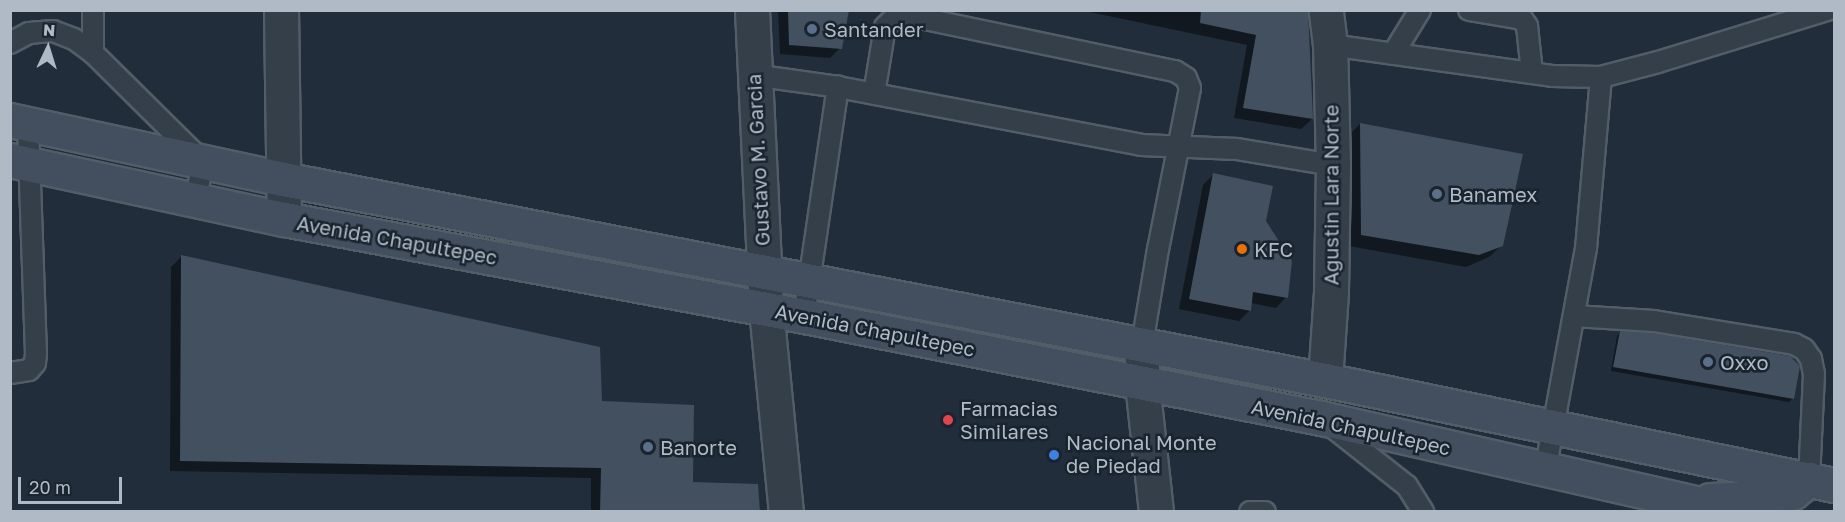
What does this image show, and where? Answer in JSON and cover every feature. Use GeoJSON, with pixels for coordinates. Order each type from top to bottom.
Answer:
{"type":"FeatureCollection","features":[{"type":"Feature","properties":{"kind":"main road"},"geometry":{"type":"LineString","coordinates":[[19,122],[283,179],[764,274],[1325,380],[1822,482]]}},
{"type":"Feature","properties":{"kind":"main road","name":"Avenida Chapultepec"},"geometry":{"type":"LineString","coordinates":[[19,162],[284,219],[804,316],[1321,418],[1545,471],[1736,512]]}},
{"type":"Feature","properties":{"kind":"main road"},"geometry":{"type":"LineString","coordinates":[[1249,404],[1289,402],[1318,388],[1325,380]]}},
{"type":"Feature","properties":{"kind":"main road"},"geometry":{"type":"LineString","coordinates":[[1670,497],[1727,500],[1776,497],[1822,482]]}},
{"type":"Feature","properties":{"kind":"street"},"geometry":{"type":"LineString","coordinates":[[281,10],[284,219]]}},
{"type":"Feature","properties":{"kind":"street","name":"Gustavo M. Garcia"},"geometry":{"type":"LineString","coordinates":[[752,10],[753,75],[766,309],[786,512]]}},
{"type":"Feature","properties":{"kind":"street","name":"Agustin Lara Norte"},"geometry":{"type":"LineString","coordinates":[[1325,380],[1331,291],[1333,165],[1330,45],[1326,10]]}},
{"type":"Feature","properties":{"kind":"street"},"geometry":{"type":"LineString","coordinates":[[1142,345],[1142,383],[1156,512]]}},
{"type":"Feature","properties":{"kind":"lane"},"geometry":{"type":"LineString","coordinates":[[93,10],[93,53]]}},
{"type":"Feature","properties":{"kind":"lane"},"geometry":{"type":"LineString","coordinates":[[1393,54],[1420,10]]}},
{"type":"Feature","properties":{"kind":"lane"},"geometry":{"type":"LineString","coordinates":[[1469,10],[1522,19],[1527,26],[1532,73]]}},
{"type":"Feature","properties":{"kind":"lane"},"geometry":{"type":"LineString","coordinates":[[1330,45],[1569,78],[1601,77],[1658,62],[1827,10]]}},
{"type":"Feature","properties":{"kind":"lane"},"geometry":{"type":"LineString","coordinates":[[874,94],[885,27],[897,15],[1175,71],[1186,78],[1190,88],[1142,345]]}},
{"type":"Feature","properties":{"kind":"lane"},"geometry":{"type":"LineString","coordinates":[[10,43],[29,33],[53,31],[74,39],[93,53],[204,162],[196,199]]}},
{"type":"Feature","properties":{"kind":"lane"},"geometry":{"type":"LineString","coordinates":[[753,75],[838,87],[1141,145],[1178,148],[1237,148],[1333,165]]}},
{"type":"Feature","properties":{"kind":"lane"},"geometry":{"type":"LineString","coordinates":[[1545,471],[1586,248],[1601,77]]}},
{"type":"Feature","properties":{"kind":"lane"},"geometry":{"type":"LineString","coordinates":[[804,316],[838,87]]}},
{"type":"Feature","properties":{"kind":"lane"},"geometry":{"type":"LineString","coordinates":[[10,373],[28,370],[35,363],[36,354],[19,162],[19,122]]}},
{"type":"Feature","properties":{"kind":"lane"},"geometry":{"type":"LineString","coordinates":[[1574,316],[1654,321],[1794,344],[1804,349],[1811,359],[1814,374],[1822,482]]}},
{"type":"Feature","properties":{"kind":"lane"},"geometry":{"type":"LineString","coordinates":[[1321,418],[1407,486],[1423,512]]}},
{"type":"Feature","properties":{"kind":"lane"},"geometry":{"type":"LineString","coordinates":[[1250,512],[1265,512]]}},
{"type":"Feature","properties":{"kind":"building"},"geometry":{"type":"Polygon","coordinates":[[[788,10],[849,10],[842,49],[789,45],[788,10]]]}},
{"type":"Feature","properties":{"kind":"building"},"geometry":{"type":"Polygon","coordinates":[[[1201,10],[1308,10],[1313,119],[1243,108],[1256,35],[1200,23],[1201,10]]]}},
{"type":"Feature","properties":{"kind":"building","name":"Banamex"},"geometry":{"type":"Polygon","coordinates":[[[1360,123],[1523,154],[1503,246],[1479,255],[1361,235],[1360,123]]]}},
{"type":"Feature","properties":{"kind":"building","name":"KFC"},"geometry":{"type":"Polygon","coordinates":[[[1213,173],[1273,186],[1266,221],[1292,261],[1288,298],[1253,292],[1251,311],[1189,299],[1213,173]]]}},
{"type":"Feature","properties":{"kind":"building"},"geometry":{"type":"Polygon","coordinates":[[[181,255],[600,347],[602,401],[694,405],[693,482],[758,484],[760,512],[600,512],[601,468],[180,461],[181,255]]]}},
{"type":"Feature","properties":{"kind":"building","name":"Oxxo"},"geometry":{"type":"Polygon","coordinates":[[[1620,331],[1653,333],[1790,356],[1800,366],[1794,399],[1613,367],[1620,331]]]}},
{"type":"Feature","properties":{"kind":"place","name":"Santander"},"geometry":{"type":"Point","coordinates":[812,29]}},
{"type":"Feature","properties":{"kind":"place","name":"Banamex"},"geometry":{"type":"Point","coordinates":[1437,194]}},
{"type":"Feature","properties":{"kind":"place","name":"KFC"},"geometry":{"type":"Point","coordinates":[1242,249]}},
{"type":"Feature","properties":{"kind":"place","name":"Oxxo"},"geometry":{"type":"Point","coordinates":[1708,362]}},
{"type":"Feature","properties":{"kind":"place","name":"Farmacias Similares"},"geometry":{"type":"Point","coordinates":[948,420]}},
{"type":"Feature","properties":{"kind":"place","name":"Banorte"},"geometry":{"type":"Point","coordinates":[648,447]}},
{"type":"Feature","properties":{"kind":"place","name":"Nacional Monte de Piedad"},"geometry":{"type":"Point","coordinates":[1054,455]}}]}
